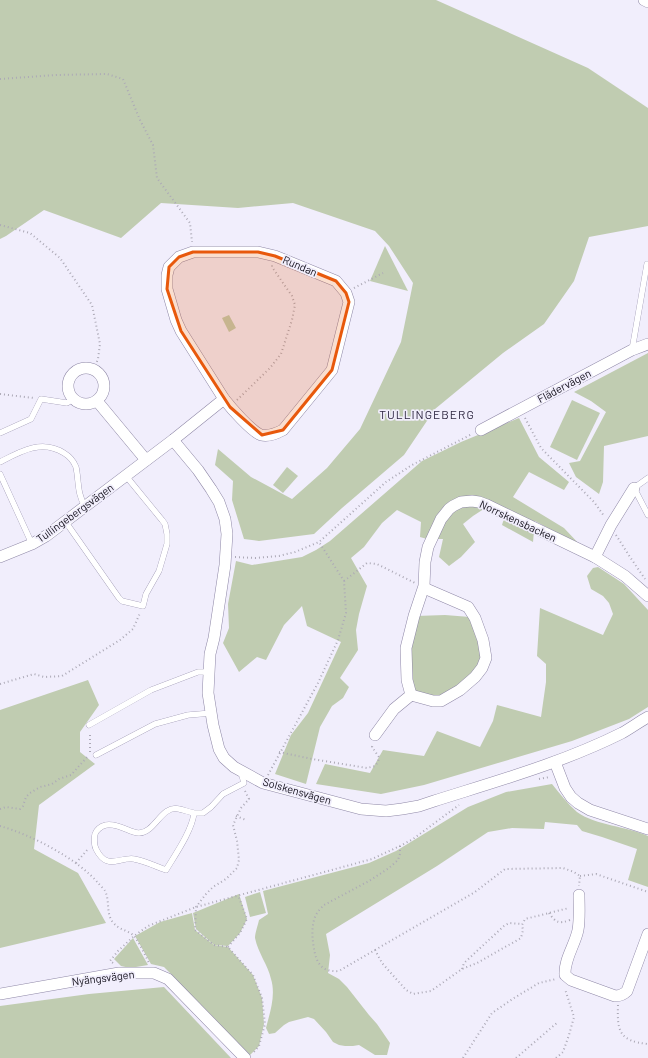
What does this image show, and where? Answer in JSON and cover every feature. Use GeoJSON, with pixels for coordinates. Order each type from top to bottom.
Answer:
{"type":"FeatureCollection","features":[{"type":"Feature","properties":{"kind":"street"},"geometry":{"type":"LineString","coordinates":[[644,0],[648,2]]}},
{"type":"Feature","properties":{"kind":"street","name":"Rundan"},"geometry":{"type":"LineString","coordinates":[[192,252],[258,252],[275,256],[336,282],[346,292],[349,302],[332,370],[283,430],[274,434],[262,435],[251,428],[227,403],[181,331],[176,320],[167,289],[167,275],[169,267],[178,257],[192,252]]}},
{"type":"Feature","properties":{"kind":"street","name":"Flädervägen"},"geometry":{"type":"LineString","coordinates":[[481,430],[632,350],[648,344]]}},
{"type":"Feature","properties":{"kind":"street"},"geometry":{"type":"LineString","coordinates":[[87,367],[94,369],[103,378],[104,390],[101,396],[97,401],[92,403],[87,404],[77,402],[69,394],[69,378],[76,370],[81,368],[87,367]]}},
{"type":"Feature","properties":{"kind":"street"},"geometry":{"type":"LineString","coordinates":[[97,401],[146,460]]}},
{"type":"Feature","properties":{"kind":"street","name":"Tullingebergsvägen"},"geometry":{"type":"LineString","coordinates":[[0,557],[32,544],[46,536],[173,440],[227,403]]}},
{"type":"Feature","properties":{"kind":"street","name":"Solskensvägen"},"geometry":{"type":"LineString","coordinates":[[173,440],[198,470],[219,502],[226,519],[226,557],[214,638],[210,654],[208,693],[213,725],[219,749],[224,758],[241,772],[263,783],[361,809],[386,811],[402,809],[419,806],[555,762],[596,745],[648,717]]}},
{"type":"Feature","properties":{"kind":"street"},"geometry":{"type":"LineString","coordinates":[[595,558],[611,525],[634,488]]}},
{"type":"Feature","properties":{"kind":"street","name":"Norrskensbacken"},"geometry":{"type":"LineString","coordinates":[[410,695],[407,680],[406,648],[414,616],[424,588],[425,562],[428,547],[441,519],[453,506],[466,501],[478,502],[487,505],[595,558],[625,576],[648,596]]}},
{"type":"Feature","properties":{"kind":"street"},"geometry":{"type":"LineString","coordinates":[[375,735],[394,709],[410,695],[433,701],[441,701],[460,690],[475,677],[482,668],[486,658],[483,640],[475,618],[468,607],[424,588]]}},
{"type":"Feature","properties":{"kind":"street"},"geometry":{"type":"LineString","coordinates":[[555,762],[565,788],[571,796],[586,809],[648,829]]}},
{"type":"Feature","properties":{"kind":"street"},"geometry":{"type":"LineString","coordinates":[[579,901],[578,930],[566,963],[565,970],[565,975],[571,980],[618,996],[624,994],[627,991],[648,934]]}},
{"type":"Feature","properties":{"kind":"street","name":"Nyängsvägen"},"geometry":{"type":"LineString","coordinates":[[0,994],[119,973],[154,973],[168,979],[248,1056]]}},
{"type":"Feature","properties":{"kind":"lane"},"geometry":{"type":"LineString","coordinates":[[632,350],[647,264]]}},
{"type":"Feature","properties":{"kind":"lane"},"geometry":{"type":"LineString","coordinates":[[0,434],[32,419],[41,399],[67,403],[73,399]]}},
{"type":"Feature","properties":{"kind":"lane"},"geometry":{"type":"LineString","coordinates":[[0,462],[22,451],[45,446],[58,449],[68,455],[75,465],[80,499],[85,506]]}},
{"type":"Feature","properties":{"kind":"lane"},"geometry":{"type":"LineString","coordinates":[[0,474],[32,544]]}},
{"type":"Feature","properties":{"kind":"lane"},"geometry":{"type":"LineString","coordinates":[[65,521],[119,598],[122,601],[143,606],[146,594],[159,570],[167,544],[167,534],[165,524],[126,476]]}},
{"type":"Feature","properties":{"kind":"lane"},"geometry":{"type":"LineString","coordinates":[[648,478],[634,488],[648,515]]}},
{"type":"Feature","properties":{"kind":"lane"},"geometry":{"type":"LineString","coordinates":[[89,725],[151,690],[198,672],[210,672]]}},
{"type":"Feature","properties":{"kind":"lane"},"geometry":{"type":"LineString","coordinates":[[96,755],[155,724],[188,715],[212,713]]}},
{"type":"Feature","properties":{"kind":"lane"},"geometry":{"type":"LineString","coordinates":[[194,813],[193,821],[166,870],[144,861],[131,859],[111,862],[104,859],[99,854],[95,846],[95,834],[98,828],[105,825],[114,824],[137,833],[145,832],[170,810],[178,808],[194,813],[202,813],[211,807],[222,794],[244,783],[241,772]]}},
{"type":"Feature","properties":{"kind":"path"},"geometry":{"type":"LineString","coordinates":[[0,79],[56,75],[107,74],[123,78],[140,120],[153,145],[157,178],[190,222],[192,252]]}},
{"type":"Feature","properties":{"kind":"path"},"geometry":{"type":"LineString","coordinates":[[0,225],[30,233],[60,258],[92,304],[100,344],[98,359],[94,369]]}},
{"type":"Feature","properties":{"kind":"path"},"geometry":{"type":"LineString","coordinates":[[227,403],[265,373],[281,354],[292,320],[295,305],[292,296],[272,267],[275,256]]}},
{"type":"Feature","properties":{"kind":"path"},"geometry":{"type":"LineString","coordinates":[[346,292],[383,273]]}},
{"type":"Feature","properties":{"kind":"path"},"geometry":{"type":"LineString","coordinates":[[0,394],[41,399]]}},
{"type":"Feature","properties":{"kind":"path"},"geometry":{"type":"LineString","coordinates":[[521,409],[541,448],[594,502],[611,525],[630,558],[648,582]]}},
{"type":"Feature","properties":{"kind":"path"},"geometry":{"type":"LineString","coordinates":[[226,557],[255,558],[279,556],[295,552],[319,542],[386,482],[412,465],[481,430]]}},
{"type":"Feature","properties":{"kind":"path"},"geometry":{"type":"LineString","coordinates":[[263,783],[318,683],[338,640],[346,613],[344,581],[319,542]]}},
{"type":"Feature","properties":{"kind":"path"},"geometry":{"type":"LineString","coordinates":[[344,581],[367,563],[372,563],[377,564],[424,588]]}},
{"type":"Feature","properties":{"kind":"path"},"geometry":{"type":"LineString","coordinates":[[0,684],[34,674],[44,677],[62,676],[120,640],[133,629],[143,606]]}},
{"type":"Feature","properties":{"kind":"path"},"geometry":{"type":"LineString","coordinates":[[279,752],[361,768],[371,768],[378,762],[379,757],[372,747],[375,735]]}},
{"type":"Feature","properties":{"kind":"path"},"geometry":{"type":"LineString","coordinates":[[0,809],[20,809],[23,806],[26,797],[30,793],[40,787],[52,784],[71,774],[90,755],[90,736]]}},
{"type":"Feature","properties":{"kind":"path"},"geometry":{"type":"LineString","coordinates":[[538,779],[560,776]]}},
{"type":"Feature","properties":{"kind":"path"},"geometry":{"type":"LineString","coordinates":[[244,783],[249,799],[236,816],[233,825],[237,841],[239,860],[238,868],[226,879],[213,887],[196,907],[195,930],[214,945],[228,947],[253,975],[262,998],[265,1024],[259,1046],[248,1056]]}},
{"type":"Feature","properties":{"kind":"path"},"geometry":{"type":"LineString","coordinates":[[119,973],[118,969],[110,962],[118,951],[134,936],[148,926],[196,907],[372,859],[413,838],[459,805]]}},
{"type":"Feature","properties":{"kind":"path"},"geometry":{"type":"LineString","coordinates":[[236,816],[246,820]]}},
{"type":"Feature","properties":{"kind":"path"},"geometry":{"type":"LineString","coordinates":[[0,826],[10,828],[40,842],[82,867],[96,880],[105,891],[108,902],[108,912],[111,920],[116,926],[134,936],[154,973]]}},
{"type":"Feature","properties":{"kind":"path"},"geometry":{"type":"LineString","coordinates":[[76,863],[88,849],[95,846]]}},
{"type":"Feature","properties":{"kind":"path"},"geometry":{"type":"LineString","coordinates":[[400,846],[398,860],[389,868],[369,881],[324,905],[315,916],[312,933],[314,952],[316,960],[326,970],[339,971],[475,892],[505,869],[563,868],[580,876],[596,874],[648,892]]}},
{"type":"Feature","properties":{"kind":"path"},"geometry":{"type":"LineString","coordinates":[[375,950],[382,963],[406,990],[413,994],[431,991],[462,969],[477,963],[521,938],[523,930],[522,924],[525,919],[550,913],[579,901],[580,876]]}},
{"type":"Feature","properties":{"kind":"path"},"geometry":{"type":"LineString","coordinates":[[228,947],[240,933],[247,919],[238,895]]}},
{"type":"Feature","properties":{"kind":"path"},"geometry":{"type":"LineString","coordinates":[[550,913],[556,921],[563,923],[571,919]]}},
{"type":"Feature","properties":{"kind":"path"},"geometry":{"type":"LineString","coordinates":[[462,969],[464,963],[504,926],[509,923],[522,924]]}},
{"type":"Feature","properties":{"kind":"path"},"geometry":{"type":"LineString","coordinates":[[463,1058],[492,1013],[539,983],[567,977],[565,989],[574,1017],[563,1052],[556,1058]]}},
{"type":"Feature","properties":{"kind":"path"},"geometry":{"type":"LineString","coordinates":[[618,996],[618,1025],[622,1034],[626,1038],[638,1043],[648,1044]]}},
{"type":"Feature","properties":{"kind":"path"},"geometry":{"type":"LineString","coordinates":[[516,1058],[558,1022]]}},
{"type":"Feature","properties":{"kind":"highlighted area"},"geometry":{"type":"Polygon","coordinates":[[[193,252],[258,252],[275,256],[336,281],[346,293],[349,302],[332,370],[283,430],[262,435],[230,407],[181,331],[167,289],[169,267],[179,257],[193,252]]]}},
{"type":"Feature","properties":{"kind":"green space"},"geometry":{"type":"Polygon","coordinates":[[[0,0],[436,0],[588,68],[648,108],[648,226],[589,237],[574,281],[544,324],[503,353],[435,409],[404,455],[314,534],[259,541],[244,539],[232,500],[233,481],[215,465],[218,449],[251,477],[292,499],[327,468],[360,429],[401,342],[413,283],[389,246],[375,231],[293,203],[238,208],[161,203],[121,238],[44,210],[0,239],[0,0]]]}},
{"type":"Feature","properties":{"kind":"green space"},"geometry":{"type":"Polygon","coordinates":[[[385,246],[408,291],[370,281],[385,246]]]}},
{"type":"Feature","properties":{"kind":"green space"},"geometry":{"type":"Polygon","coordinates":[[[229,315],[236,328],[229,332],[222,318],[229,315]]]}},
{"type":"Feature","properties":{"kind":"green space"},"geometry":{"type":"Polygon","coordinates":[[[648,353],[648,436],[604,446],[603,482],[599,494],[576,477],[569,463],[580,461],[606,412],[591,401],[574,392],[648,353]]]}},
{"type":"Feature","properties":{"kind":"green space"},"geometry":{"type":"Polygon","coordinates":[[[572,400],[600,413],[577,460],[550,447],[572,400]]]}},
{"type":"Feature","properties":{"kind":"green space"},"geometry":{"type":"Polygon","coordinates":[[[519,418],[539,457],[569,482],[564,490],[529,472],[513,497],[564,528],[581,546],[535,521],[533,542],[502,525],[507,509],[493,503],[463,524],[475,542],[461,557],[449,566],[439,557],[443,539],[427,539],[420,537],[421,522],[397,510],[382,523],[364,547],[351,558],[367,586],[356,630],[358,650],[340,678],[349,687],[343,698],[332,706],[320,727],[306,784],[275,774],[291,735],[308,713],[341,642],[307,626],[302,606],[284,625],[266,660],[257,657],[239,672],[223,643],[229,628],[228,604],[236,561],[252,565],[302,557],[316,550],[330,541],[422,461],[461,442],[519,418]]]}},
{"type":"Feature","properties":{"kind":"green space"},"geometry":{"type":"Polygon","coordinates":[[[287,467],[298,476],[283,493],[273,485],[287,467]]]}},
{"type":"Feature","properties":{"kind":"green space"},"geometry":{"type":"Polygon","coordinates":[[[598,567],[624,584],[648,610],[648,707],[629,719],[572,741],[424,785],[381,794],[316,784],[325,764],[370,773],[383,750],[424,756],[437,731],[480,747],[493,721],[497,705],[541,717],[546,682],[546,664],[537,656],[540,608],[603,635],[613,614],[609,603],[603,596],[591,589],[587,576],[593,568],[598,567]]]}},
{"type":"Feature","properties":{"kind":"green space"},"geometry":{"type":"Polygon","coordinates":[[[445,615],[470,617],[483,653],[474,675],[441,697],[422,696],[413,689],[409,646],[416,616],[445,615]]]}},
{"type":"Feature","properties":{"kind":"green space"},"geometry":{"type":"Polygon","coordinates":[[[88,680],[99,705],[80,732],[80,752],[95,764],[39,805],[34,849],[78,873],[106,923],[0,948],[0,710],[88,680]]]}},
{"type":"Feature","properties":{"kind":"green space"},"geometry":{"type":"Polygon","coordinates":[[[552,784],[577,812],[585,817],[648,836],[648,887],[628,880],[637,849],[582,831],[577,825],[545,822],[544,829],[512,828],[488,832],[437,866],[326,934],[330,955],[328,973],[339,979],[347,987],[377,1024],[390,1043],[387,1055],[375,1055],[359,1045],[339,1045],[333,1042],[314,1019],[308,1017],[289,1022],[275,1033],[269,1034],[266,1028],[272,1004],[273,991],[270,974],[258,949],[255,938],[259,920],[268,914],[263,891],[369,863],[396,851],[468,807],[506,792],[552,784]]]}},
{"type":"Feature","properties":{"kind":"green space"},"geometry":{"type":"Polygon","coordinates":[[[260,892],[266,913],[250,917],[245,897],[260,892]]]}},
{"type":"Feature","properties":{"kind":"green space"},"geometry":{"type":"Polygon","coordinates":[[[239,894],[247,919],[240,933],[228,946],[214,945],[196,929],[193,913],[239,894]]]}},
{"type":"Feature","properties":{"kind":"green space"},"geometry":{"type":"Polygon","coordinates":[[[192,913],[195,930],[214,945],[228,947],[253,975],[262,998],[264,1024],[259,1046],[247,1058],[168,979],[171,974],[164,967],[151,964],[135,936],[160,922],[192,913]]]}},
{"type":"Feature","properties":{"kind":"green space"},"geometry":{"type":"Polygon","coordinates":[[[133,938],[148,965],[130,968],[121,966],[114,959],[133,938]]]}},
{"type":"Feature","properties":{"kind":"green space"},"geometry":{"type":"Polygon","coordinates":[[[164,987],[231,1058],[0,1058],[0,1006],[89,994],[164,987]]]}},
{"type":"Feature","properties":{"kind":"district","name":"TULLINGEBERG"},"geometry":{"type":"Point","coordinates":[427,415]}}]}
